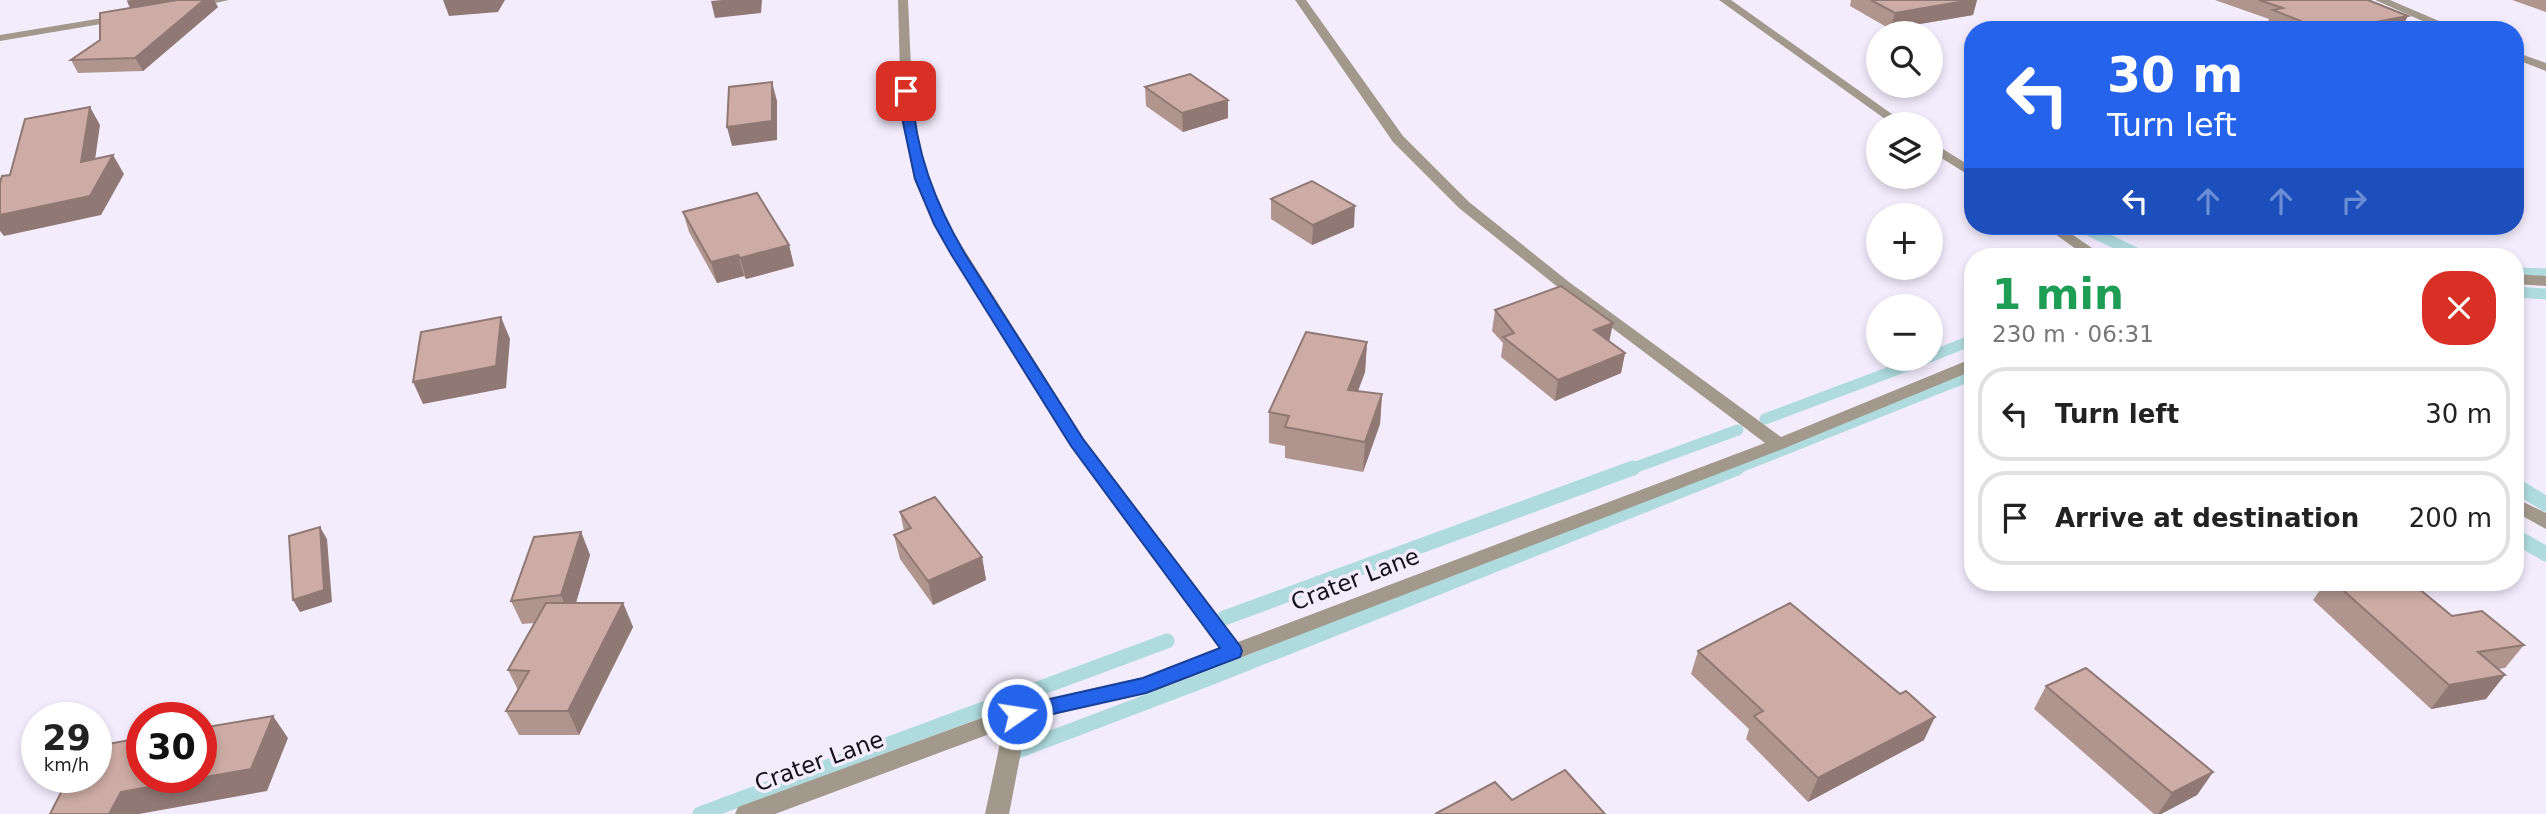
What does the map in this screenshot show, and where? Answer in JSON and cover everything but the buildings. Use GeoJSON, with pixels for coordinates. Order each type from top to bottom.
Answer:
{"type":"FeatureCollection","features":[{"type":"Feature","properties":{"kind":"street"},"geometry":{"type":"LineString","coordinates":[[185,7],[224,0]]}},
{"type":"Feature","properties":{"kind":"street"},"geometry":{"type":"LineString","coordinates":[[903,0],[907,113],[921,179],[941,224],[1077,442],[1233,651]]}},
{"type":"Feature","properties":{"kind":"street"},"geometry":{"type":"LineString","coordinates":[[1300,0],[1398,139],[1464,205],[1564,285],[1779,444]]}},
{"type":"Feature","properties":{"kind":"street"},"geometry":{"type":"LineString","coordinates":[[1724,0],[1883,112]]}},
{"type":"Feature","properties":{"kind":"street"},"geometry":{"type":"LineString","coordinates":[[2381,0],[2432,21]]}},
{"type":"Feature","properties":{"kind":"street"},"geometry":{"type":"LineString","coordinates":[[0,38],[133,16]]}},
{"type":"Feature","properties":{"kind":"street"},"geometry":{"type":"LineString","coordinates":[[2524,58],[2546,67]]}},
{"type":"Feature","properties":{"kind":"street"},"geometry":{"type":"LineString","coordinates":[[1943,154],[1964,168]]}},
{"type":"Feature","properties":{"kind":"street"},"geometry":{"type":"LineString","coordinates":[[2064,235],[2084,248]]}},
{"type":"Feature","properties":{"kind":"street"},"geometry":{"type":"LineString","coordinates":[[2524,280],[2546,281]]}},
{"type":"Feature","properties":{"kind":"street","name":"Crater Lane"},"geometry":{"type":"LineString","coordinates":[[747,814],[1017,714],[1146,685],[1779,444],[1964,368]]}},
{"type":"Feature","properties":{"kind":"street"},"geometry":{"type":"LineString","coordinates":[[2524,510],[2546,523]]}},
{"type":"Feature","properties":{"kind":"street"},"geometry":{"type":"LineString","coordinates":[[998,814],[1017,714]]}},
{"type":"Feature","properties":{"kind":"waterway"},"geometry":{"type":"LineString","coordinates":[[2098,235],[2125,248]]}},
{"type":"Feature","properties":{"kind":"waterway"},"geometry":{"type":"LineString","coordinates":[[2524,273],[2546,274]]}},
{"type":"Feature","properties":{"kind":"waterway"},"geometry":{"type":"LineString","coordinates":[[2524,293],[2546,294]]}},
{"type":"Feature","properties":{"kind":"waterway"},"geometry":{"type":"LineString","coordinates":[[1943,352],[1964,343]]}},
{"type":"Feature","properties":{"kind":"waterway"},"geometry":{"type":"LineString","coordinates":[[1765,419],[1893,371]]}},
{"type":"Feature","properties":{"kind":"waterway"},"geometry":{"type":"LineString","coordinates":[[1733,470],[1964,378]]}},
{"type":"Feature","properties":{"kind":"waterway"},"geometry":{"type":"LineString","coordinates":[[1628,470],[1738,430]]}},
{"type":"Feature","properties":{"kind":"waterway"},"geometry":{"type":"LineString","coordinates":[[1224,618],[1633,468]]}},
{"type":"Feature","properties":{"kind":"waterway"},"geometry":{"type":"LineString","coordinates":[[1015,752],[1215,676],[1737,468]]}},
{"type":"Feature","properties":{"kind":"waterway"},"geometry":{"type":"LineString","coordinates":[[2524,491],[2546,504]]}},
{"type":"Feature","properties":{"kind":"waterway"},"geometry":{"type":"LineString","coordinates":[[2524,541],[2546,554]]}},
{"type":"Feature","properties":{"kind":"waterway"},"geometry":{"type":"LineString","coordinates":[[700,814],[1167,641]]}},
{"type":"Feature","properties":{"kind":"route"},"geometry":{"type":"LineString","coordinates":[[906,91],[907,113],[921,179],[958,254],[1077,442],[1233,651],[1146,685],[1017,714]]}}]}
